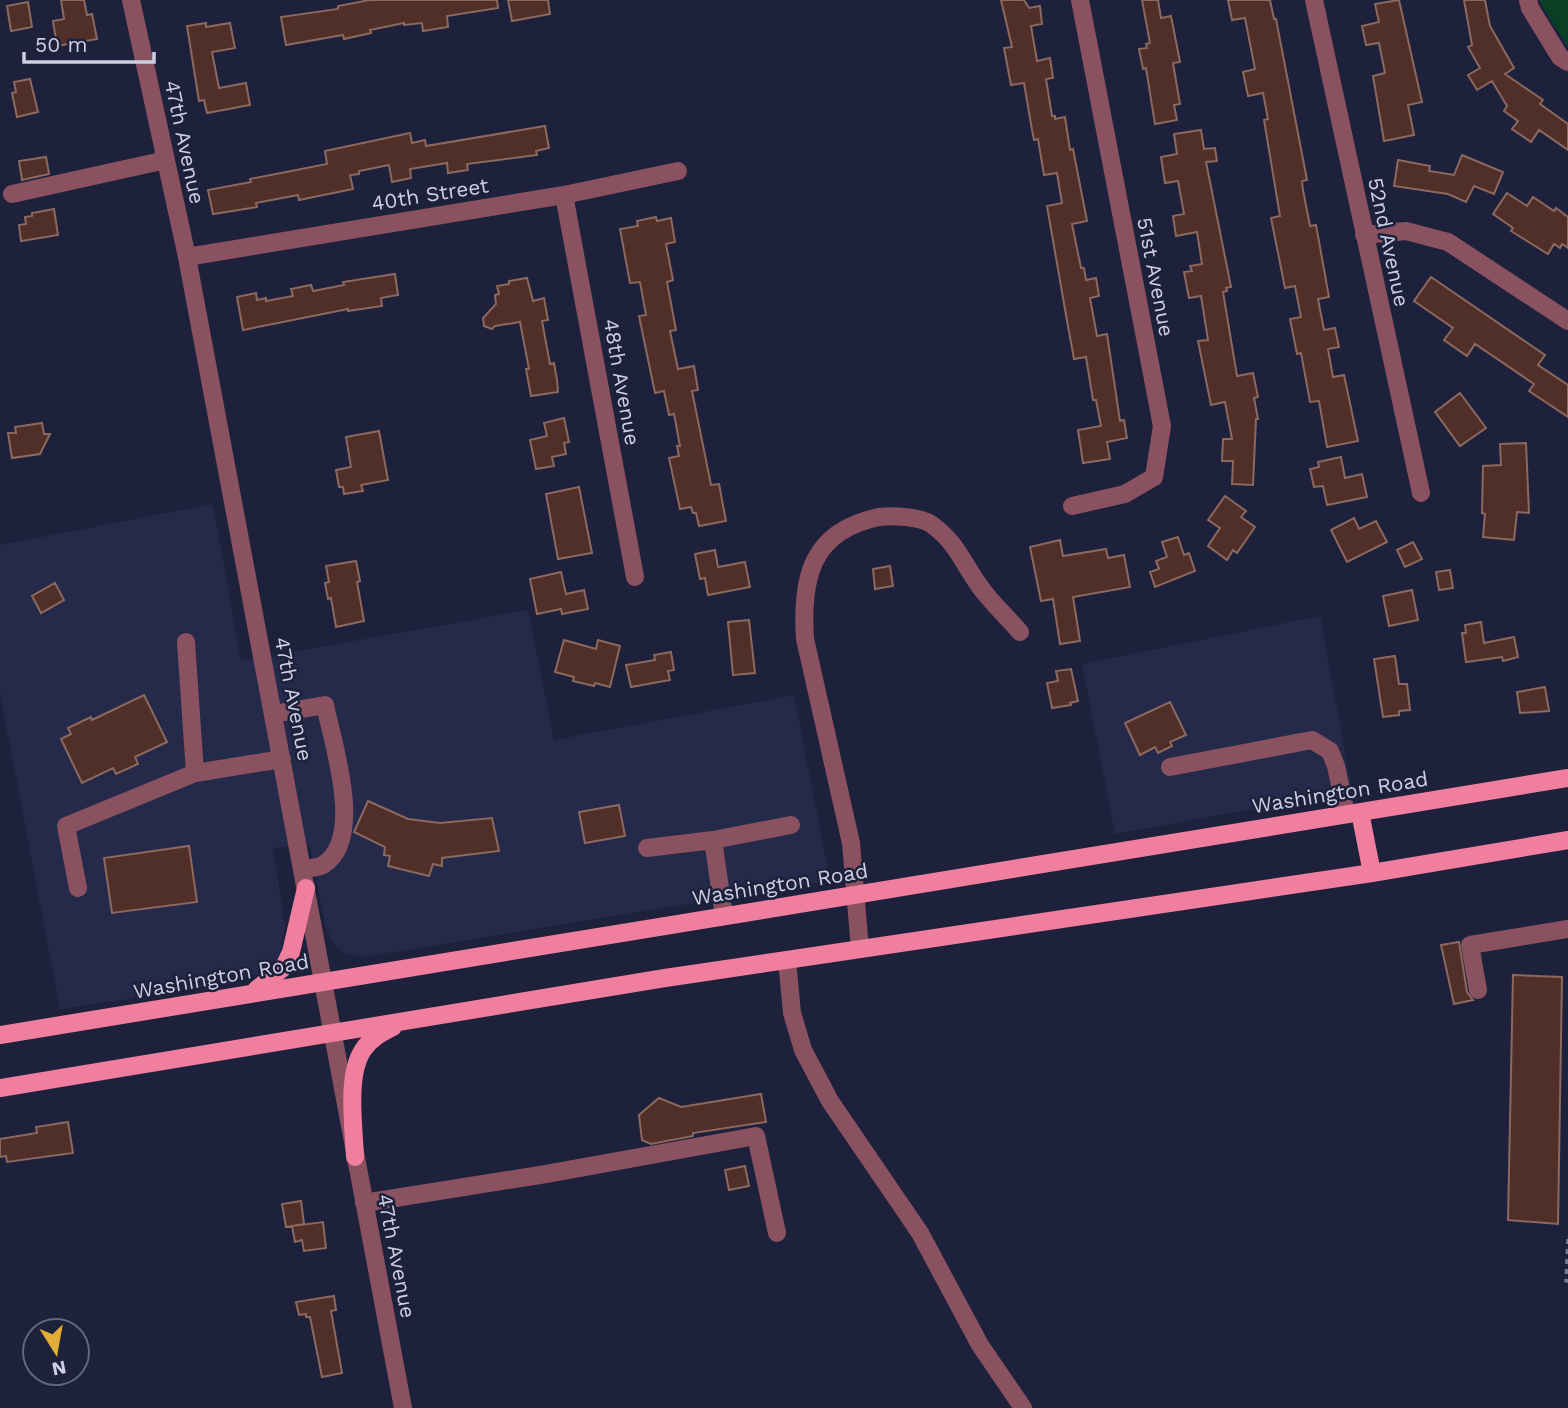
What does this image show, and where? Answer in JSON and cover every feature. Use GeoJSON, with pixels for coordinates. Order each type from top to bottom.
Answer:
{"type":"FeatureCollection","features":[{"type":"Feature","properties":{"kind":"main road","name":"Washington Road"},"geometry":{"type":"LineString","coordinates":[[0,1035],[1568,778]]}},
{"type":"Feature","properties":{"kind":"main road"},"geometry":{"type":"LineString","coordinates":[[1353,813],[1371,873]]}},
{"type":"Feature","properties":{"kind":"main road"},"geometry":{"type":"LineString","coordinates":[[0,1088],[787,960],[1371,873],[1568,840]]}},
{"type":"Feature","properties":{"kind":"main road"},"geometry":{"type":"LineString","coordinates":[[252,993],[284,967],[291,952],[306,888]]}},
{"type":"Feature","properties":{"kind":"main road"},"geometry":{"type":"LineString","coordinates":[[355,1157],[353,1098],[360,1055],[374,1038],[402,1021]]}},
{"type":"Feature","properties":{"kind":"street","name":"47th Avenue"},"geometry":{"type":"LineString","coordinates":[[131,0],[187,257],[403,1408]]}},
{"type":"Feature","properties":{"kind":"street","name":"51st Avenue"},"geometry":{"type":"LineString","coordinates":[[1072,506],[1125,494],[1154,477],[1162,426],[1080,0]]}},
{"type":"Feature","properties":{"kind":"street","name":"52nd Avenue"},"geometry":{"type":"LineString","coordinates":[[1314,0],[1421,493]]}},
{"type":"Feature","properties":{"kind":"street"},"geometry":{"type":"LineString","coordinates":[[1528,0],[1530,8],[1560,57],[1568,62]]}},
{"type":"Feature","properties":{"kind":"street"},"geometry":{"type":"LineString","coordinates":[[12,194],[166,160]]}},
{"type":"Feature","properties":{"kind":"street","name":"40th Street"},"geometry":{"type":"LineString","coordinates":[[187,257],[564,195],[678,171]]}},
{"type":"Feature","properties":{"kind":"street","name":"48th Avenue"},"geometry":{"type":"LineString","coordinates":[[564,195],[635,577]]}},
{"type":"Feature","properties":{"kind":"street"},"geometry":{"type":"LineString","coordinates":[[1364,235],[1406,230],[1448,242],[1567,317]]}},
{"type":"Feature","properties":{"kind":"street"},"geometry":{"type":"LineString","coordinates":[[860,949],[851,843],[805,639],[803,610],[807,577],[824,544],[858,522],[891,515],[929,522],[957,548],[983,591],[1020,632]]}},
{"type":"Feature","properties":{"kind":"street"},"geometry":{"type":"LineString","coordinates":[[187,642],[195,774]]}},
{"type":"Feature","properties":{"kind":"street"},"geometry":{"type":"LineString","coordinates":[[273,714],[324,705],[345,802],[343,841],[334,855],[322,866],[302,869]]}},
{"type":"Feature","properties":{"kind":"street"},"geometry":{"type":"LineString","coordinates":[[1170,767],[1312,740],[1330,751],[1353,813]]}},
{"type":"Feature","properties":{"kind":"street"},"geometry":{"type":"LineString","coordinates":[[78,888],[66,826],[195,774],[282,759]]}},
{"type":"Feature","properties":{"kind":"street"},"geometry":{"type":"LineString","coordinates":[[647,848],[713,840],[791,825]]}},
{"type":"Feature","properties":{"kind":"street"},"geometry":{"type":"LineString","coordinates":[[713,840],[724,916]]}},
{"type":"Feature","properties":{"kind":"street"},"geometry":{"type":"LineString","coordinates":[[1478,990],[1470,945],[1568,929]]}},
{"type":"Feature","properties":{"kind":"street"},"geometry":{"type":"LineString","coordinates":[[787,960],[792,1013],[803,1050],[830,1101],[920,1233],[982,1348],[1023,1408]]}},
{"type":"Feature","properties":{"kind":"street"},"geometry":{"type":"LineString","coordinates":[[364,1203],[756,1136],[777,1233]]}},
{"type":"Feature","properties":{"kind":"path"},"geometry":{"type":"LineString","coordinates":[[1568,1239],[1568,1281]]}},
{"type":"Feature","properties":{"kind":"shaded area"},"geometry":{"type":"Polygon","coordinates":[[[213,504],[241,661],[528,610],[554,740],[794,695],[830,881],[362,957],[344,953],[333,943],[325,925],[310,845],[273,848],[285,925],[280,961],[274,968],[236,983],[60,1009],[0,693],[0,545],[213,504]]]}},
{"type":"Feature","properties":{"kind":"shaded area"},"geometry":{"type":"Polygon","coordinates":[[[1320,616],[1352,791],[1115,834],[1082,664],[1320,616]]]}},
{"type":"Feature","properties":{"kind":"green space"},"geometry":{"type":"Polygon","coordinates":[[[1540,0],[1568,0],[1568,47],[1541,4],[1540,0]]]}},
{"type":"Feature","properties":{"kind":"building"},"geometry":{"type":"Polygon","coordinates":[[[61,0],[84,0],[87,15],[92,14],[97,39],[57,46],[53,21],[64,19],[61,0]]]}},
{"type":"Feature","properties":{"kind":"building"},"geometry":{"type":"Polygon","coordinates":[[[370,0],[497,0],[498,8],[447,16],[448,27],[423,31],[422,23],[404,23],[344,39],[343,35],[286,45],[281,17],[338,9],[338,6],[370,0]]]}},
{"type":"Feature","properties":{"kind":"building"},"geometry":{"type":"Polygon","coordinates":[[[508,0],[548,0],[550,14],[512,21],[508,0]]]}},
{"type":"Feature","properties":{"kind":"building"},"geometry":{"type":"Polygon","coordinates":[[[1001,0],[1024,0],[1029,8],[1040,6],[1042,24],[1031,26],[1037,61],[1050,58],[1053,78],[1046,79],[1052,116],[1055,116],[1055,119],[1065,117],[1070,150],[1073,149],[1087,221],[1072,224],[1086,280],[1096,278],[1099,296],[1090,298],[1097,336],[1107,334],[1120,421],[1124,420],[1127,438],[1107,442],[1110,459],[1083,463],[1078,430],[1101,426],[1096,400],[1093,400],[1086,357],[1074,359],[1047,206],[1062,203],[1057,173],[1044,175],[1038,139],[1034,140],[1024,83],[1011,85],[1004,48],[1012,47],[1001,0]]]}},
{"type":"Feature","properties":{"kind":"building"},"geometry":{"type":"Polygon","coordinates":[[[1142,0],[1158,0],[1161,18],[1171,16],[1180,62],[1173,63],[1180,104],[1174,105],[1177,120],[1155,124],[1146,68],[1143,69],[1139,49],[1147,48],[1146,44],[1150,43],[1142,0]]]}},
{"type":"Feature","properties":{"kind":"building"},"geometry":{"type":"Polygon","coordinates":[[[1228,0],[1270,0],[1276,19],[1307,180],[1302,181],[1303,190],[1310,226],[1316,225],[1329,297],[1318,299],[1324,330],[1335,328],[1339,347],[1328,349],[1333,377],[1344,375],[1358,441],[1327,447],[1319,401],[1310,402],[1301,353],[1297,354],[1290,319],[1301,317],[1295,286],[1285,288],[1271,218],[1280,216],[1264,120],[1268,119],[1263,93],[1248,96],[1243,72],[1255,69],[1245,18],[1232,20],[1228,0]]]}},
{"type":"Feature","properties":{"kind":"building"},"geometry":{"type":"Polygon","coordinates":[[[1399,0],[1422,102],[1408,105],[1414,135],[1384,141],[1373,76],[1385,73],[1379,43],[1366,45],[1362,26],[1379,22],[1375,4],[1399,0]]]}},
{"type":"Feature","properties":{"kind":"building"},"geometry":{"type":"Polygon","coordinates":[[[1464,0],[1485,0],[1490,26],[1514,68],[1505,74],[1543,100],[1540,104],[1568,124],[1568,150],[1539,130],[1531,142],[1512,129],[1518,121],[1504,111],[1507,106],[1492,81],[1477,90],[1468,75],[1480,68],[1468,47],[1472,45],[1464,0]]]}},
{"type":"Feature","properties":{"kind":"building"},"geometry":{"type":"Polygon","coordinates":[[[28,2],[32,27],[11,31],[7,6],[28,2]]]}},
{"type":"Feature","properties":{"kind":"building"},"geometry":{"type":"Polygon","coordinates":[[[206,23],[206,27],[230,23],[235,48],[212,52],[219,88],[246,83],[250,105],[207,113],[204,100],[199,101],[187,26],[206,23]]]}},
{"type":"Feature","properties":{"kind":"building"},"geometry":{"type":"Polygon","coordinates":[[[30,79],[38,112],[17,117],[12,93],[16,92],[14,82],[30,79]]]}},
{"type":"Feature","properties":{"kind":"building"},"geometry":{"type":"Polygon","coordinates":[[[545,126],[549,148],[536,151],[537,155],[467,164],[468,170],[448,173],[447,163],[410,169],[411,178],[392,182],[389,165],[350,175],[353,189],[299,200],[298,195],[256,203],[257,207],[213,214],[208,190],[327,164],[325,151],[410,133],[412,143],[425,140],[426,146],[545,126]]]}},
{"type":"Feature","properties":{"kind":"building"},"geometry":{"type":"Polygon","coordinates":[[[1201,130],[1204,149],[1215,148],[1217,161],[1206,162],[1231,287],[1223,292],[1237,376],[1253,373],[1258,397],[1254,398],[1258,419],[1253,485],[1232,484],[1233,461],[1222,461],[1223,439],[1232,439],[1225,402],[1211,405],[1198,341],[1208,340],[1201,296],[1189,298],[1184,272],[1192,271],[1190,266],[1202,264],[1197,232],[1176,236],[1173,216],[1184,214],[1178,181],[1165,183],[1161,157],[1177,154],[1174,134],[1201,130]]]}},
{"type":"Feature","properties":{"kind":"building"},"geometry":{"type":"Polygon","coordinates":[[[1462,155],[1503,172],[1494,194],[1474,186],[1466,202],[1448,194],[1394,186],[1398,160],[1430,166],[1429,171],[1454,175],[1462,155]]]}},
{"type":"Feature","properties":{"kind":"building"},"geometry":{"type":"Polygon","coordinates":[[[46,157],[49,174],[22,180],[19,161],[46,157]]]}},
{"type":"Feature","properties":{"kind":"building"},"geometry":{"type":"Polygon","coordinates":[[[1507,193],[1527,206],[1533,197],[1568,217],[1568,248],[1562,244],[1560,248],[1554,244],[1548,254],[1511,231],[1513,228],[1493,214],[1507,193]]]}},
{"type":"Feature","properties":{"kind":"building"},"geometry":{"type":"Polygon","coordinates":[[[54,209],[58,235],[21,241],[19,225],[26,224],[25,217],[54,209]]]}},
{"type":"Feature","properties":{"kind":"building"},"geometry":{"type":"Polygon","coordinates":[[[656,217],[657,221],[671,218],[675,242],[666,244],[673,280],[667,282],[676,330],[670,331],[678,369],[694,366],[698,390],[692,391],[711,485],[719,484],[726,521],[699,526],[696,513],[693,513],[691,507],[680,509],[669,458],[679,456],[677,446],[680,446],[674,414],[669,415],[664,391],[655,393],[639,316],[646,315],[640,282],[630,283],[620,229],[638,226],[637,221],[656,217]]]}},
{"type":"Feature","properties":{"kind":"building"},"geometry":{"type":"Polygon","coordinates":[[[395,274],[398,295],[381,298],[382,306],[348,309],[243,330],[237,297],[256,293],[257,300],[266,298],[266,301],[293,296],[291,289],[311,285],[313,291],[344,285],[343,282],[395,274]]]}},
{"type":"Feature","properties":{"kind":"building"},"geometry":{"type":"Polygon","coordinates":[[[1431,277],[1545,355],[1538,365],[1568,385],[1568,417],[1529,391],[1534,384],[1475,344],[1467,356],[1444,340],[1453,328],[1414,301],[1431,277]]]}},
{"type":"Feature","properties":{"kind":"building"},"geometry":{"type":"Polygon","coordinates":[[[527,278],[533,301],[544,298],[548,320],[542,321],[550,364],[554,363],[558,392],[531,396],[520,322],[495,326],[492,329],[484,326],[483,318],[496,304],[495,295],[499,294],[497,286],[527,278]]]}},
{"type":"Feature","properties":{"kind":"building"},"geometry":{"type":"Polygon","coordinates":[[[1460,393],[1486,428],[1460,446],[1435,412],[1460,393]]]}},
{"type":"Feature","properties":{"kind":"building"},"geometry":{"type":"Polygon","coordinates":[[[564,418],[569,442],[564,443],[566,454],[552,457],[554,466],[536,469],[530,440],[547,436],[544,423],[564,418]]]}},
{"type":"Feature","properties":{"kind":"building"},"geometry":{"type":"Polygon","coordinates":[[[42,423],[44,434],[50,434],[40,454],[12,458],[8,433],[16,433],[15,427],[42,423]]]}},
{"type":"Feature","properties":{"kind":"building"},"geometry":{"type":"Polygon","coordinates":[[[379,431],[388,480],[361,485],[363,491],[344,494],[343,487],[339,487],[336,470],[351,467],[346,437],[379,431]]]}},
{"type":"Feature","properties":{"kind":"building"},"geometry":{"type":"Polygon","coordinates":[[[1526,443],[1529,513],[1517,512],[1514,540],[1483,537],[1483,466],[1501,465],[1500,444],[1526,443]]]}},
{"type":"Feature","properties":{"kind":"building"},"geometry":{"type":"Polygon","coordinates":[[[1341,457],[1345,478],[1362,474],[1367,497],[1327,505],[1323,486],[1314,487],[1310,469],[1319,467],[1318,462],[1341,457]]]}},
{"type":"Feature","properties":{"kind":"building"},"geometry":{"type":"Polygon","coordinates":[[[579,487],[592,553],[558,559],[546,494],[579,487]]]}},
{"type":"Feature","properties":{"kind":"building"},"geometry":{"type":"Polygon","coordinates":[[[1225,496],[1246,511],[1241,517],[1255,527],[1237,553],[1233,550],[1227,560],[1208,546],[1220,528],[1208,520],[1225,496]]]}},
{"type":"Feature","properties":{"kind":"building"},"geometry":{"type":"Polygon","coordinates":[[[1354,518],[1359,529],[1376,521],[1387,542],[1347,562],[1331,530],[1354,518]]]}},
{"type":"Feature","properties":{"kind":"building"},"geometry":{"type":"Polygon","coordinates":[[[1178,537],[1184,555],[1189,553],[1195,571],[1155,587],[1150,572],[1159,569],[1156,561],[1167,557],[1162,542],[1178,537]]]}},
{"type":"Feature","properties":{"kind":"building"},"geometry":{"type":"Polygon","coordinates":[[[1060,540],[1063,556],[1106,549],[1108,558],[1124,555],[1130,587],[1073,597],[1080,641],[1060,644],[1053,599],[1041,601],[1030,547],[1060,540]]]}},
{"type":"Feature","properties":{"kind":"building"},"geometry":{"type":"Polygon","coordinates":[[[1413,542],[1422,559],[1405,567],[1397,550],[1413,542]]]}},
{"type":"Feature","properties":{"kind":"building"},"geometry":{"type":"Polygon","coordinates":[[[715,550],[718,567],[745,562],[750,587],[708,595],[705,578],[700,579],[695,554],[715,550]]]}},
{"type":"Feature","properties":{"kind":"building"},"geometry":{"type":"Polygon","coordinates":[[[356,561],[364,621],[336,627],[331,598],[328,599],[325,583],[329,582],[326,566],[356,561]]]}},
{"type":"Feature","properties":{"kind":"building"},"geometry":{"type":"Polygon","coordinates":[[[890,566],[893,586],[875,589],[873,569],[890,566]]]}},
{"type":"Feature","properties":{"kind":"building"},"geometry":{"type":"Polygon","coordinates":[[[1450,570],[1453,588],[1439,590],[1436,572],[1450,570]]]}},
{"type":"Feature","properties":{"kind":"building"},"geometry":{"type":"Polygon","coordinates":[[[561,572],[566,594],[584,590],[588,609],[562,614],[561,609],[537,614],[530,579],[561,572]]]}},
{"type":"Feature","properties":{"kind":"building"},"geometry":{"type":"Polygon","coordinates":[[[55,583],[64,600],[41,613],[32,596],[55,583]]]}},
{"type":"Feature","properties":{"kind":"building"},"geometry":{"type":"Polygon","coordinates":[[[1412,590],[1418,620],[1389,626],[1383,596],[1412,590]]]}},
{"type":"Feature","properties":{"kind":"building"},"geometry":{"type":"Polygon","coordinates":[[[749,620],[755,673],[733,675],[728,622],[749,620]]]}},
{"type":"Feature","properties":{"kind":"building"},"geometry":{"type":"Polygon","coordinates":[[[1481,622],[1484,643],[1514,637],[1518,657],[1503,661],[1502,657],[1466,662],[1462,633],[1466,633],[1465,625],[1481,622]]]}},
{"type":"Feature","properties":{"kind":"building"},"geometry":{"type":"Polygon","coordinates":[[[564,640],[596,649],[598,640],[620,646],[610,687],[573,681],[574,677],[555,672],[564,640]]]}},
{"type":"Feature","properties":{"kind":"building"},"geometry":{"type":"Polygon","coordinates":[[[671,652],[674,670],[668,671],[670,680],[631,687],[626,665],[655,660],[654,655],[671,652]]]}},
{"type":"Feature","properties":{"kind":"building"},"geometry":{"type":"Polygon","coordinates":[[[1395,656],[1399,684],[1407,684],[1410,710],[1383,717],[1374,659],[1395,656]]]}},
{"type":"Feature","properties":{"kind":"building"},"geometry":{"type":"Polygon","coordinates":[[[1071,669],[1078,701],[1052,708],[1047,683],[1058,681],[1056,671],[1071,669]]]}},
{"type":"Feature","properties":{"kind":"building"},"geometry":{"type":"Polygon","coordinates":[[[1545,687],[1549,711],[1520,713],[1517,692],[1545,687]]]}},
{"type":"Feature","properties":{"kind":"building"},"geometry":{"type":"Polygon","coordinates":[[[144,695],[167,742],[135,757],[138,764],[116,774],[113,768],[82,783],[61,739],[71,734],[68,728],[91,717],[92,720],[144,695]]]}},
{"type":"Feature","properties":{"kind":"building"},"geometry":{"type":"Polygon","coordinates":[[[1170,702],[1186,735],[1170,742],[1172,746],[1158,753],[1155,747],[1140,755],[1125,723],[1170,702]]]}},
{"type":"Feature","properties":{"kind":"building"},"geometry":{"type":"Polygon","coordinates":[[[368,801],[408,819],[440,823],[492,818],[499,851],[442,858],[442,866],[433,864],[429,876],[388,866],[390,856],[384,855],[385,847],[354,832],[368,801]]]}},
{"type":"Feature","properties":{"kind":"building"},"geometry":{"type":"Polygon","coordinates":[[[619,805],[625,836],[585,843],[579,812],[619,805]]]}},
{"type":"Feature","properties":{"kind":"building"},"geometry":{"type":"Polygon","coordinates":[[[189,846],[197,902],[112,913],[104,858],[189,846]]]}},
{"type":"Feature","properties":{"kind":"building"},"geometry":{"type":"Polygon","coordinates":[[[1459,942],[1467,992],[1473,1000],[1454,1004],[1441,945],[1459,942]]]}},
{"type":"Feature","properties":{"kind":"building"},"geometry":{"type":"Polygon","coordinates":[[[1513,975],[1562,977],[1558,1224],[1508,1220],[1513,975]]]}},
{"type":"Feature","properties":{"kind":"building"},"geometry":{"type":"Polygon","coordinates":[[[761,1094],[766,1122],[693,1133],[693,1136],[651,1144],[642,1140],[639,1115],[659,1098],[681,1107],[761,1094]]]}},
{"type":"Feature","properties":{"kind":"building"},"geometry":{"type":"Polygon","coordinates":[[[68,1122],[73,1153],[7,1162],[6,1156],[0,1157],[0,1139],[37,1133],[36,1127],[68,1122]]]}},
{"type":"Feature","properties":{"kind":"building"},"geometry":{"type":"Polygon","coordinates":[[[745,1166],[749,1186],[729,1190],[725,1170],[745,1166]]]}},
{"type":"Feature","properties":{"kind":"building"},"geometry":{"type":"Polygon","coordinates":[[[301,1201],[304,1224],[286,1227],[282,1204],[301,1201]]]}},
{"type":"Feature","properties":{"kind":"building"},"geometry":{"type":"Polygon","coordinates":[[[323,1222],[326,1248],[304,1251],[302,1240],[295,1242],[292,1226],[323,1222]]]}},
{"type":"Feature","properties":{"kind":"building"},"geometry":{"type":"Polygon","coordinates":[[[334,1296],[336,1310],[331,1311],[342,1373],[322,1377],[310,1317],[306,1317],[306,1314],[299,1315],[296,1302],[334,1296]]]}}]}
